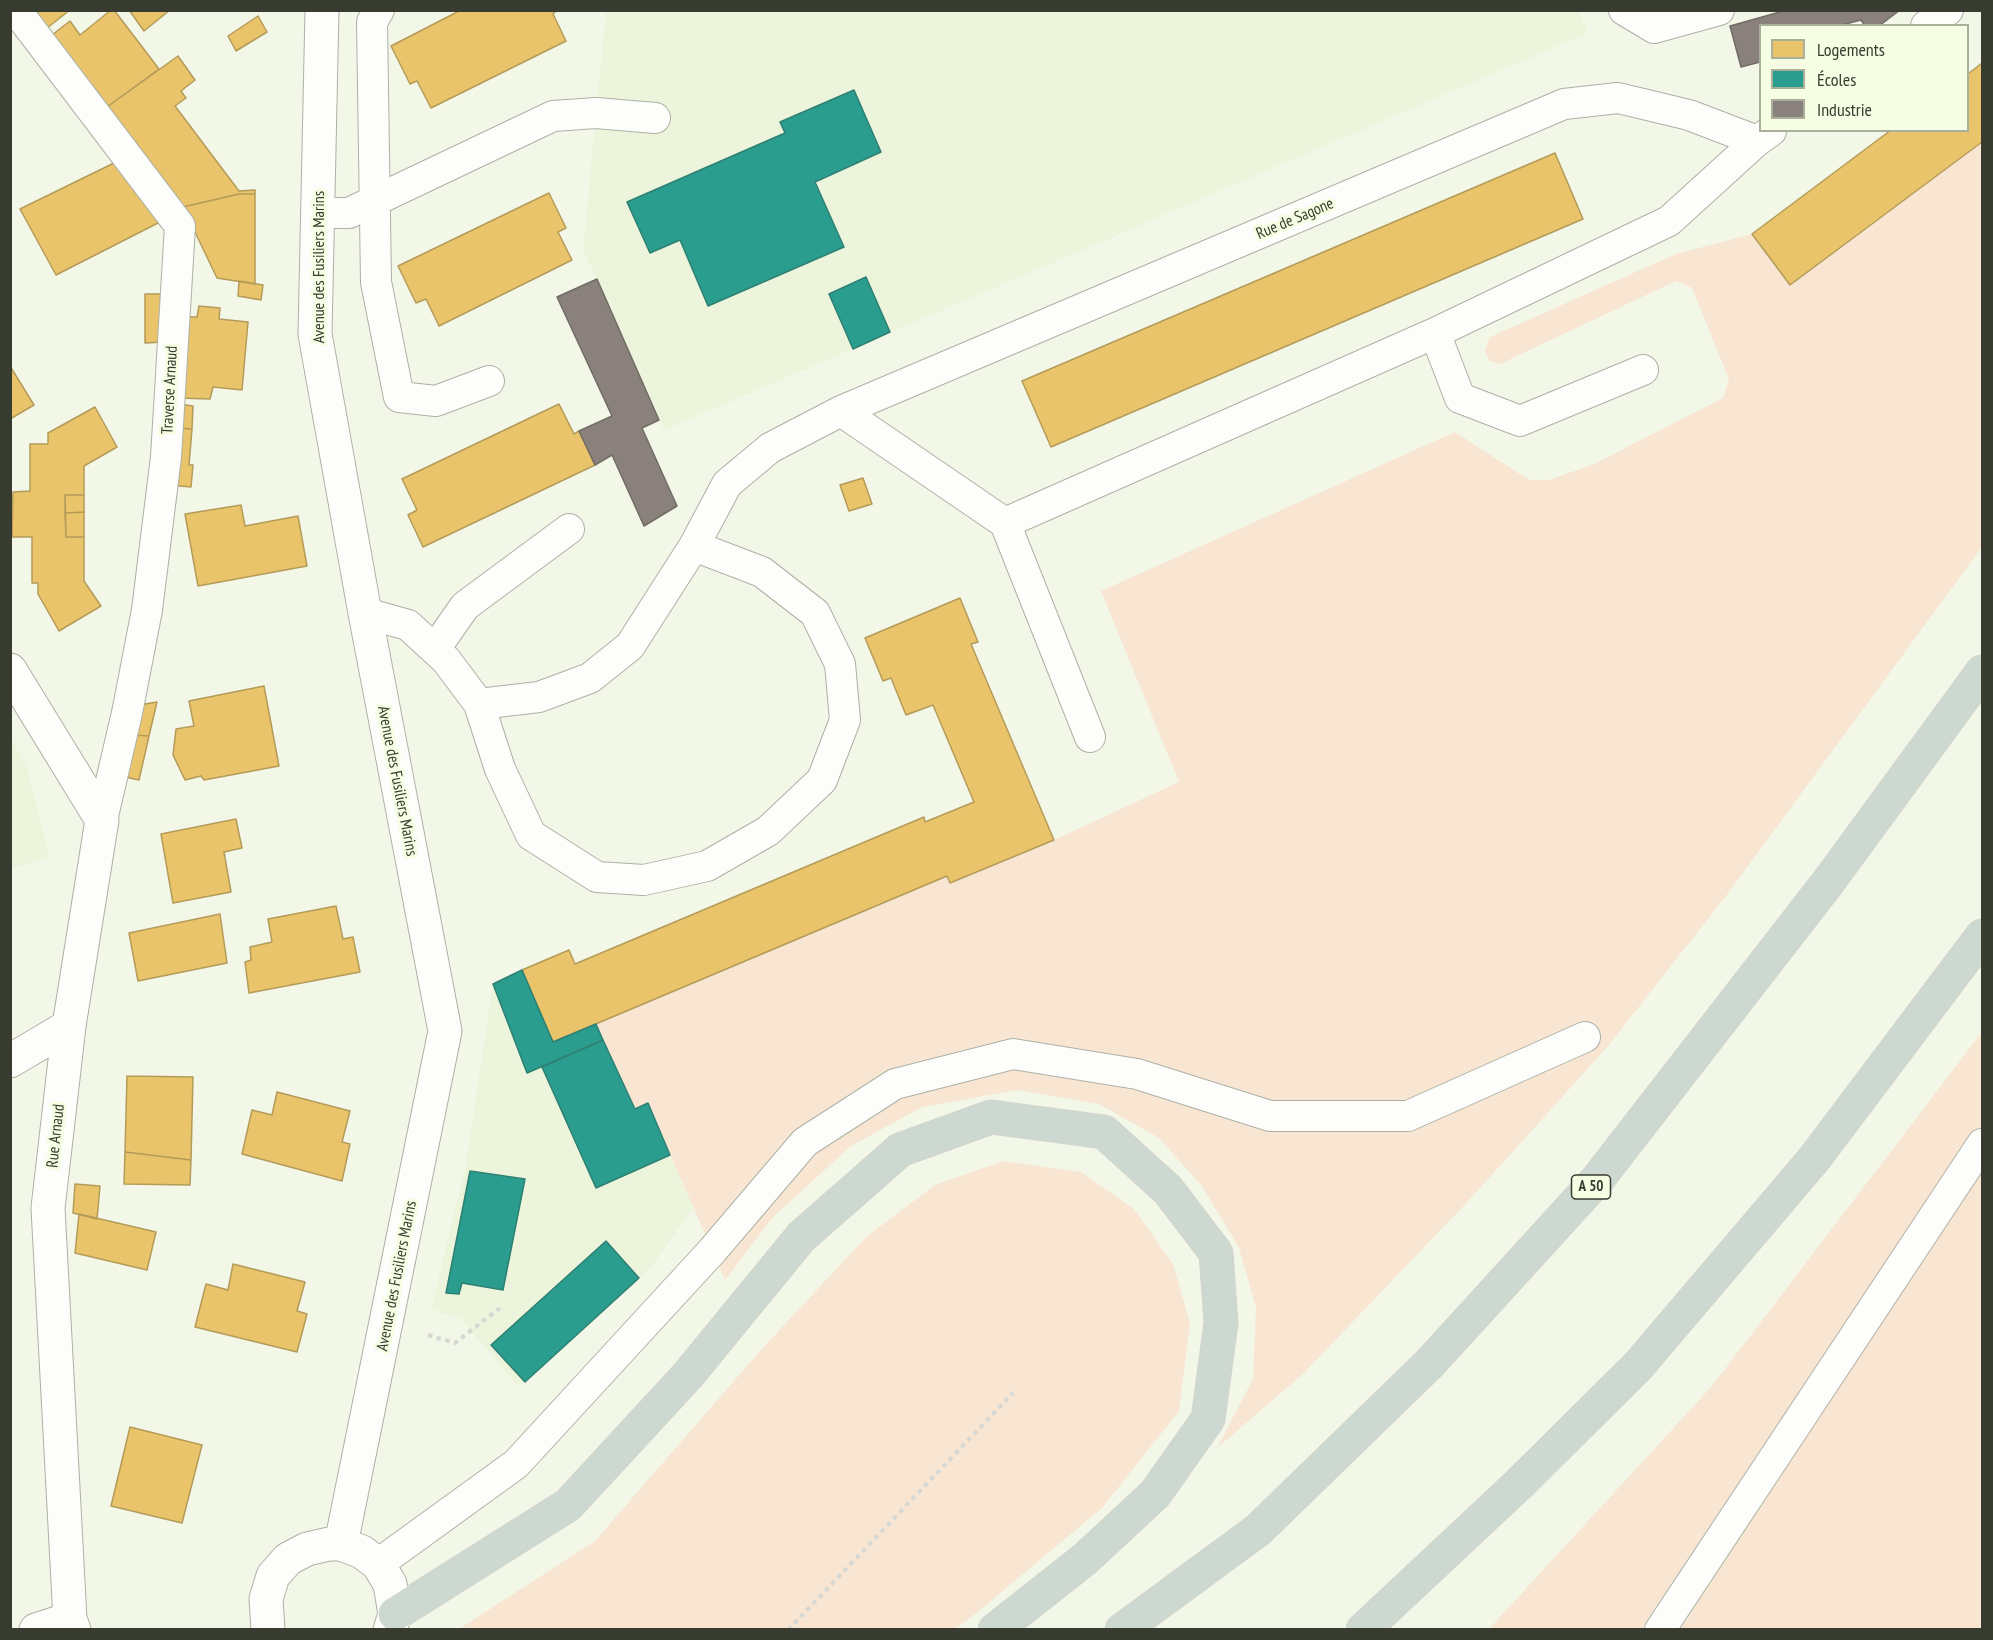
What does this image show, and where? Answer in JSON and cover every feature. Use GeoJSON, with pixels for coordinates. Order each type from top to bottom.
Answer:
{"type":"FeatureCollection","features":[{"type":"Feature","properties":{"kind":"highway","name":"A 50"},"geometry":{"type":"LineString","coordinates":[[1122,1629],[1258,1530],[1430,1363],[1589,1189],[1821,890],[1983,672]]}},
{"type":"Feature","properties":{"kind":"highway"},"geometry":{"type":"LineString","coordinates":[[1363,1629],[1520,1484],[1638,1366],[1814,1159],[1983,936]]}},
{"type":"Feature","properties":{"kind":"highway"},"geometry":{"type":"LineString","coordinates":[[392,1622],[568,1505],[688,1375],[801,1237],[900,1150],[991,1117],[1104,1132],[1168,1190],[1216,1253],[1221,1323],[1208,1419],[1155,1494],[1085,1559],[995,1629]]}},
{"type":"Feature","properties":{"kind":"street","name":"Avenue des Fusiliers Marins"},"geometry":{"type":"LineString","coordinates":[[322,10],[315,334],[365,613],[445,1031],[341,1544]]}},
{"type":"Feature","properties":{"kind":"street"},"geometry":{"type":"LineString","coordinates":[[10,670],[102,820]]}},
{"type":"Feature","properties":{"kind":"street","name":"Rue Arnaud"},"geometry":{"type":"LineString","coordinates":[[72,1624],[48,1208],[69,1026],[102,820]]}},
{"type":"Feature","properties":{"kind":"street"},"geometry":{"type":"LineString","coordinates":[[10,1061],[69,1026]]}},
{"type":"Feature","properties":{"kind":"street"},"geometry":{"type":"LineString","coordinates":[[268,1629],[266,1599],[273,1576],[288,1559],[306,1549],[329,1544],[341,1544],[362,1552],[378,1564],[390,1584],[392,1622]]}},
{"type":"Feature","properties":{"kind":"street"},"geometry":{"type":"LineString","coordinates":[[36,1629],[72,1624]]}},
{"type":"Feature","properties":{"kind":"lane","name":"Traverse Arnaud"},"geometry":{"type":"LineString","coordinates":[[16,10],[180,226],[166,457],[147,610],[128,713],[102,820]]}},
{"type":"Feature","properties":{"kind":"lane"},"geometry":{"type":"LineString","coordinates":[[379,10],[372,22],[376,282],[399,397],[436,401],[489,381]]}},
{"type":"Feature","properties":{"kind":"lane"},"geometry":{"type":"LineString","coordinates":[[1624,10],[1654,28],[1719,10]]}},
{"type":"Feature","properties":{"kind":"lane"},"geometry":{"type":"LineString","coordinates":[[1929,24],[1948,10]]}},
{"type":"Feature","properties":{"kind":"lane","name":"Rue de Sagone"},"geometry":{"type":"LineString","coordinates":[[479,704],[539,697],[590,678],[630,646],[694,546],[728,484],[770,448],[841,411],[1564,105],[1618,98],[1765,136]]}},
{"type":"Feature","properties":{"kind":"lane"},"geometry":{"type":"LineString","coordinates":[[319,213],[349,213],[553,116],[596,113],[655,118]]}},
{"type":"Feature","properties":{"kind":"lane"},"geometry":{"type":"LineString","coordinates":[[1005,524],[1435,333],[1669,221],[1765,136]]}},
{"type":"Feature","properties":{"kind":"lane"},"geometry":{"type":"LineString","coordinates":[[1435,333],[1460,399],[1520,421],[1643,370]]}},
{"type":"Feature","properties":{"kind":"lane"},"geometry":{"type":"LineString","coordinates":[[841,411],[1005,524],[1090,737]]}},
{"type":"Feature","properties":{"kind":"lane"},"geometry":{"type":"LineString","coordinates":[[435,649],[465,606],[569,529]]}},
{"type":"Feature","properties":{"kind":"lane"},"geometry":{"type":"LineString","coordinates":[[365,613],[408,625],[446,660],[479,704],[500,769],[531,834],[597,877],[644,880],[707,867],[768,831],[822,780],[845,720],[840,664],[815,613],[762,572],[694,546]]}},
{"type":"Feature","properties":{"kind":"lane"},"geometry":{"type":"LineString","coordinates":[[378,1564],[516,1464],[712,1251],[805,1142],[895,1084],[1013,1054],[1137,1074],[1270,1116],[1407,1116],[1585,1037]]}},
{"type":"Feature","properties":{"kind":"lane"},"geometry":{"type":"LineString","coordinates":[[1660,1629],[1983,1144]]}},
{"type":"Feature","properties":{"kind":"path"},"geometry":{"type":"LineString","coordinates":[[387,1323],[455,1343],[500,1308]]}},
{"type":"Feature","properties":{"kind":"path"},"geometry":{"type":"LineString","coordinates":[[788,1629],[1013,1393]]}},
{"type":"Feature","properties":{"kind":"shaded area"},"geometry":{"type":"Polygon","coordinates":[[[1578,10],[1588,33],[664,430],[583,249],[606,11],[1578,10]]]}},
{"type":"Feature","properties":{"kind":"shaded area"},"geometry":{"type":"Polygon","coordinates":[[[1982,142],[1982,547],[1726,896],[1608,1046],[1471,1198],[1303,1374],[1217,1448],[1253,1379],[1256,1308],[1239,1248],[1202,1186],[1159,1138],[1099,1104],[1018,1090],[922,1107],[851,1146],[773,1217],[725,1280],[648,1104],[635,1109],[596,1024],[947,876],[951,883],[1054,840],[1179,782],[1101,591],[1455,432],[1529,480],[1549,480],[1594,464],[1723,398],[1729,379],[1692,288],[1676,281],[1500,364],[1489,361],[1485,351],[1490,337],[1676,254],[1752,234],[1790,285],[1982,142]]]}},
{"type":"Feature","properties":{"kind":"shaded area"},"geometry":{"type":"Polygon","coordinates":[[[11,738],[27,768],[50,857],[11,868],[11,738]]]}},
{"type":"Feature","properties":{"kind":"shaded area"},"geometry":{"type":"Polygon","coordinates":[[[522,970],[596,1024],[635,1109],[648,1103],[693,1208],[657,1259],[639,1278],[519,1387],[461,1319],[431,1309],[465,1170],[493,984],[522,970]]]}},
{"type":"Feature","properties":{"kind":"shaded area"},"geometry":{"type":"Polygon","coordinates":[[[1982,1032],[1982,1629],[1488,1630],[1712,1386],[1982,1032]]]}},
{"type":"Feature","properties":{"kind":"shaded area"},"geometry":{"type":"Polygon","coordinates":[[[1003,1161],[1081,1172],[1134,1209],[1173,1264],[1190,1323],[1179,1411],[1102,1508],[955,1629],[459,1629],[595,1541],[759,1352],[867,1236],[935,1185],[1003,1161]]]}},
{"type":"Feature","properties":{"kind":"building: Logements"},"geometry":{"type":"Polygon","coordinates":[[[33,10],[70,10],[47,28],[33,10]]]}},
{"type":"Feature","properties":{"kind":"building: Logements"},"geometry":{"type":"Polygon","coordinates":[[[114,10],[159,69],[107,107],[52,35],[70,21],[80,35],[114,10]]]}},
{"type":"Feature","properties":{"kind":"building: Logements"},"geometry":{"type":"Polygon","coordinates":[[[129,10],[170,10],[144,31],[129,10]]]}},
{"type":"Feature","properties":{"kind":"building: Logements"},"geometry":{"type":"Polygon","coordinates":[[[461,10],[557,10],[553,14],[566,41],[431,108],[417,81],[410,84],[391,46],[461,10]]]}},
{"type":"Feature","properties":{"kind":"building: Logements"},"geometry":{"type":"Polygon","coordinates":[[[258,16],[267,32],[236,51],[228,36],[258,16]]]}},
{"type":"Feature","properties":{"kind":"building: Logements"},"geometry":{"type":"Polygon","coordinates":[[[178,56],[195,80],[181,91],[186,98],[175,106],[239,191],[255,190],[255,194],[239,194],[183,207],[107,107],[178,56]]]}},
{"type":"Feature","properties":{"kind":"building: Logements"},"geometry":{"type":"Polygon","coordinates":[[[1982,63],[1982,142],[1790,285],[1752,234],[1888,132],[1969,132],[1969,73],[1982,63]]]}},
{"type":"Feature","properties":{"kind":"building: Logements"},"geometry":{"type":"Polygon","coordinates":[[[1555,153],[1583,219],[1051,447],[1022,381],[1555,153]]]}},
{"type":"Feature","properties":{"kind":"building: Logements"},"geometry":{"type":"Polygon","coordinates":[[[116,162],[158,223],[56,275],[20,209],[116,162]]]}},
{"type":"Feature","properties":{"kind":"building: Logements"},"geometry":{"type":"Polygon","coordinates":[[[549,193],[566,228],[558,232],[572,260],[439,326],[426,299],[416,303],[398,266],[549,193]]]}},
{"type":"Feature","properties":{"kind":"building: Logements"},"geometry":{"type":"Polygon","coordinates":[[[239,194],[255,194],[255,284],[217,278],[183,207],[239,194]]]}},
{"type":"Feature","properties":{"kind":"building: Logements"},"geometry":{"type":"Polygon","coordinates":[[[239,281],[263,285],[261,300],[238,296],[239,281]]]}},
{"type":"Feature","properties":{"kind":"building: Logements"},"geometry":{"type":"Polygon","coordinates":[[[145,294],[162,294],[163,342],[145,343],[145,294]]]}},
{"type":"Feature","properties":{"kind":"building: Logements"},"geometry":{"type":"Polygon","coordinates":[[[199,306],[220,308],[219,319],[248,322],[242,390],[213,387],[210,399],[178,398],[186,317],[197,317],[199,306]]]}},
{"type":"Feature","properties":{"kind":"building: Logements"},"geometry":{"type":"Polygon","coordinates":[[[10,366],[34,405],[10,419],[10,366]]]}},
{"type":"Feature","properties":{"kind":"building: Logements"},"geometry":{"type":"Polygon","coordinates":[[[178,404],[193,406],[192,429],[176,428],[178,404]]]}},
{"type":"Feature","properties":{"kind":"building: Logements"},"geometry":{"type":"Polygon","coordinates":[[[559,404],[574,434],[579,431],[595,465],[423,547],[408,515],[417,510],[402,479],[559,404]]]}},
{"type":"Feature","properties":{"kind":"building: Logements"},"geometry":{"type":"Polygon","coordinates":[[[95,407],[117,447],[84,466],[84,495],[65,495],[66,537],[84,537],[84,581],[101,606],[59,631],[38,594],[38,583],[32,583],[32,537],[12,537],[13,492],[30,491],[30,444],[48,444],[48,433],[95,407]]]}},
{"type":"Feature","properties":{"kind":"building: Logements"},"geometry":{"type":"Polygon","coordinates":[[[176,428],[192,429],[189,465],[193,465],[191,487],[170,485],[176,428]]]}},
{"type":"Feature","properties":{"kind":"building: Logements"},"geometry":{"type":"Polygon","coordinates":[[[863,478],[872,504],[849,511],[840,485],[863,478]]]}},
{"type":"Feature","properties":{"kind":"building: Logements"},"geometry":{"type":"Polygon","coordinates":[[[65,495],[84,495],[84,512],[65,513],[65,495]]]}},
{"type":"Feature","properties":{"kind":"building: Logements"},"geometry":{"type":"Polygon","coordinates":[[[241,505],[245,526],[298,516],[307,566],[198,586],[185,514],[241,505]]]}},
{"type":"Feature","properties":{"kind":"building: Logements"},"geometry":{"type":"Polygon","coordinates":[[[84,512],[84,537],[66,537],[65,513],[84,512]]]}},
{"type":"Feature","properties":{"kind":"building: Logements"},"geometry":{"type":"Polygon","coordinates":[[[960,598],[978,642],[971,644],[1054,840],[950,883],[947,876],[553,1042],[522,970],[569,950],[575,964],[924,817],[925,822],[974,802],[933,705],[906,715],[891,678],[883,681],[865,638],[960,598]]]}},
{"type":"Feature","properties":{"kind":"building: Logements"},"geometry":{"type":"Polygon","coordinates":[[[264,686],[279,766],[204,780],[201,776],[185,780],[173,755],[176,729],[194,726],[189,701],[264,686]]]}},
{"type":"Feature","properties":{"kind":"building: Logements"},"geometry":{"type":"Polygon","coordinates":[[[157,702],[149,736],[133,735],[139,705],[157,702]]]}},
{"type":"Feature","properties":{"kind":"building: Logements"},"geometry":{"type":"Polygon","coordinates":[[[133,735],[149,736],[139,780],[125,777],[133,735]]]}},
{"type":"Feature","properties":{"kind":"building: Logements"},"geometry":{"type":"Polygon","coordinates":[[[236,819],[242,848],[224,852],[231,892],[173,903],[161,834],[236,819]]]}},
{"type":"Feature","properties":{"kind":"building: Logements"},"geometry":{"type":"Polygon","coordinates":[[[336,906],[343,939],[353,937],[360,972],[249,993],[245,962],[251,960],[250,947],[272,942],[268,919],[336,906]]]}},
{"type":"Feature","properties":{"kind":"building: Logements"},"geometry":{"type":"Polygon","coordinates":[[[220,914],[227,963],[138,981],[129,933],[220,914]]]}},
{"type":"Feature","properties":{"kind":"building: Logements"},"geometry":{"type":"Polygon","coordinates":[[[127,1076],[193,1077],[191,1160],[125,1152],[127,1076]]]}},
{"type":"Feature","properties":{"kind":"building: Logements"},"geometry":{"type":"Polygon","coordinates":[[[277,1092],[350,1111],[342,1142],[350,1144],[342,1181],[242,1154],[252,1110],[272,1115],[277,1092]]]}},
{"type":"Feature","properties":{"kind":"building: Logements"},"geometry":{"type":"Polygon","coordinates":[[[125,1152],[191,1160],[190,1185],[124,1184],[125,1152]]]}},
{"type":"Feature","properties":{"kind":"building: Logements"},"geometry":{"type":"Polygon","coordinates":[[[75,1184],[100,1186],[97,1219],[73,1213],[75,1184]]]}},
{"type":"Feature","properties":{"kind":"building: Logements"},"geometry":{"type":"Polygon","coordinates":[[[79,1214],[156,1232],[147,1270],[75,1253],[79,1214]]]}},
{"type":"Feature","properties":{"kind":"building: Logements"},"geometry":{"type":"Polygon","coordinates":[[[233,1264],[305,1282],[297,1311],[307,1314],[297,1352],[195,1327],[206,1284],[228,1290],[233,1264]]]}},
{"type":"Feature","properties":{"kind":"building: Logements"},"geometry":{"type":"Polygon","coordinates":[[[130,1427],[202,1445],[182,1523],[111,1506],[130,1427]]]}},
{"type":"Feature","properties":{"kind":"building: Écoles"},"geometry":{"type":"Polygon","coordinates":[[[854,90],[881,152],[815,182],[844,247],[708,306],[680,240],[650,253],[627,202],[785,133],[780,122],[854,90]]]}},
{"type":"Feature","properties":{"kind":"building: Écoles"},"geometry":{"type":"Polygon","coordinates":[[[866,277],[890,332],[853,349],[829,294],[866,277]]]}},
{"type":"Feature","properties":{"kind":"building: Écoles"},"geometry":{"type":"Polygon","coordinates":[[[522,970],[553,1042],[596,1024],[603,1040],[527,1073],[493,984],[522,970]]]}},
{"type":"Feature","properties":{"kind":"building: Écoles"},"geometry":{"type":"Polygon","coordinates":[[[603,1040],[635,1109],[648,1103],[670,1155],[596,1188],[542,1067],[603,1040]]]}},
{"type":"Feature","properties":{"kind":"building: Écoles"},"geometry":{"type":"Polygon","coordinates":[[[470,1171],[525,1179],[503,1290],[462,1283],[459,1294],[446,1293],[470,1171]]]}},
{"type":"Feature","properties":{"kind":"building: Écoles"},"geometry":{"type":"Polygon","coordinates":[[[606,1241],[639,1278],[525,1382],[491,1345],[606,1241]]]}},
{"type":"Feature","properties":{"kind":"building: Industrie"},"geometry":{"type":"Polygon","coordinates":[[[1787,10],[1900,10],[1882,24],[1864,24],[1861,20],[1846,24],[1759,24],[1759,62],[1741,67],[1730,26],[1787,10]]]}},
{"type":"Feature","properties":{"kind":"building: Industrie"},"geometry":{"type":"Polygon","coordinates":[[[597,279],[659,420],[642,428],[677,506],[644,526],[612,455],[595,465],[579,431],[612,416],[557,297],[597,279]]]}}]}
